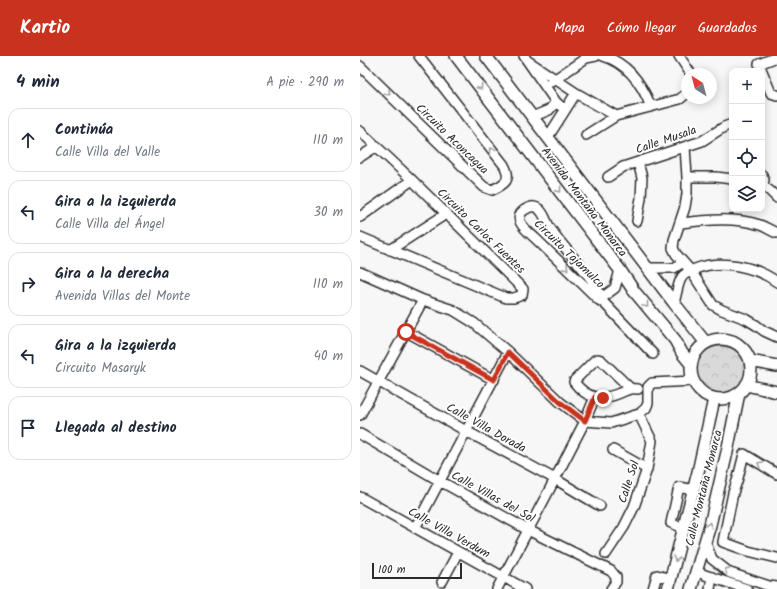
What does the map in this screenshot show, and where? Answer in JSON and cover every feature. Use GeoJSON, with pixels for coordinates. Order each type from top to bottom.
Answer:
{"type":"FeatureCollection","features":[{"type":"Feature","properties":{"kind":"main road","name":"Avenida Montaña Monarca"},"geometry":{"type":"LineString","coordinates":[[456,56],[620,270],[634,291],[675,340],[682,353],[691,364]]}},
{"type":"Feature","properties":{"kind":"main road","name":"Avenida Montaña Monarca"},"geometry":{"type":"LineString","coordinates":[[486,56],[706,343]]}},
{"type":"Feature","properties":{"kind":"main road"},"geometry":{"type":"LineString","coordinates":[[724,339],[732,341],[740,346],[750,361],[750,377],[743,389],[732,397],[714,399],[705,395],[698,389],[693,381],[690,373],[694,355],[699,348],[706,343],[724,339]]}},
{"type":"Feature","properties":{"kind":"main road"},"geometry":{"type":"LineString","coordinates":[[750,361],[777,366]]}},
{"type":"Feature","properties":{"kind":"main road"},"geometry":{"type":"LineString","coordinates":[[743,389],[777,392]]}},
{"type":"Feature","properties":{"kind":"main road","name":"Calle Montaña Monarca"},"geometry":{"type":"LineString","coordinates":[[691,589],[705,541],[743,389]]}},
{"type":"Feature","properties":{"kind":"main road","name":"Calle Montaña Monarca"},"geometry":{"type":"LineString","coordinates":[[669,584],[694,490],[714,399]]}},
{"type":"Feature","properties":{"kind":"street","name":"Circuito Aconcagua"},"geometry":{"type":"LineString","coordinates":[[360,66],[484,187],[492,190],[505,183],[508,177],[508,172],[504,165],[419,56]]}},
{"type":"Feature","properties":{"kind":"street"},"geometry":{"type":"LineString","coordinates":[[545,86],[586,58],[596,56]]}},
{"type":"Feature","properties":{"kind":"street"},"geometry":{"type":"LineString","coordinates":[[603,56],[610,58],[630,72],[647,96],[651,107]]}},
{"type":"Feature","properties":{"kind":"street"},"geometry":{"type":"LineString","coordinates":[[679,56],[687,68]]}},
{"type":"Feature","properties":{"kind":"street"},"geometry":{"type":"LineString","coordinates":[[761,68],[760,64],[777,57]]}},
{"type":"Feature","properties":{"kind":"street"},"geometry":{"type":"LineString","coordinates":[[526,59],[576,93],[616,116]]}},
{"type":"Feature","properties":{"kind":"street"},"geometry":{"type":"LineString","coordinates":[[526,59],[556,102],[565,110]]}},
{"type":"Feature","properties":{"kind":"street"},"geometry":{"type":"LineString","coordinates":[[765,78],[771,92],[777,95]]}},
{"type":"Feature","properties":{"kind":"street"},"geometry":{"type":"LineString","coordinates":[[548,137],[576,93]]}},
{"type":"Feature","properties":{"kind":"street"},"geometry":{"type":"LineString","coordinates":[[586,135],[616,116],[681,98]]}},
{"type":"Feature","properties":{"kind":"street"},"geometry":{"type":"LineString","coordinates":[[532,117],[549,110],[556,102]]}},
{"type":"Feature","properties":{"kind":"street"},"geometry":{"type":"LineString","coordinates":[[549,110],[559,119]]}},
{"type":"Feature","properties":{"kind":"street","name":"Calle Musala"},"geometry":{"type":"LineString","coordinates":[[608,177],[623,167],[702,142],[729,125]]}},
{"type":"Feature","properties":{"kind":"street","name":"Circuito Carlos Fuentes"},"geometry":{"type":"LineString","coordinates":[[360,132],[377,146],[523,289],[522,295],[514,298],[506,298],[360,237]]}},
{"type":"Feature","properties":{"kind":"street"},"geometry":{"type":"LineString","coordinates":[[360,157],[377,146]]}},
{"type":"Feature","properties":{"kind":"street"},"geometry":{"type":"LineString","coordinates":[[685,147],[687,178],[686,201],[673,248],[676,254],[691,271],[713,305],[746,319],[756,324],[764,331],[777,337]]}},
{"type":"Feature","properties":{"kind":"street"},"geometry":{"type":"LineString","coordinates":[[637,221],[641,198],[642,178],[638,162]]}},
{"type":"Feature","properties":{"kind":"street"},"geometry":{"type":"LineString","coordinates":[[687,178],[716,176],[729,178]]}},
{"type":"Feature","properties":{"kind":"street"},"geometry":{"type":"LineString","coordinates":[[360,217],[412,180]]}},
{"type":"Feature","properties":{"kind":"street"},"geometry":{"type":"LineString","coordinates":[[765,187],[777,198]]}},
{"type":"Feature","properties":{"kind":"street","name":"Circuito Tajamulco"},"geometry":{"type":"LineString","coordinates":[[602,301],[595,285],[549,227],[540,210],[535,207],[530,207],[522,212],[519,216],[519,222],[525,229],[602,301],[653,354]]}},
{"type":"Feature","properties":{"kind":"street"},"geometry":{"type":"LineString","coordinates":[[390,250],[446,214]]}},
{"type":"Feature","properties":{"kind":"street"},"geometry":{"type":"LineString","coordinates":[[681,223],[736,220],[760,225],[777,233]]}},
{"type":"Feature","properties":{"kind":"street"},"geometry":{"type":"LineString","coordinates":[[647,268],[674,268],[683,262]]}},
{"type":"Feature","properties":{"kind":"street"},"geometry":{"type":"LineString","coordinates":[[674,303],[681,278],[686,273],[703,266],[720,264],[741,267],[756,271],[777,282]]}},
{"type":"Feature","properties":{"kind":"street"},"geometry":{"type":"LineString","coordinates":[[674,268],[679,272],[681,278]]}},
{"type":"Feature","properties":{"kind":"street"},"geometry":{"type":"LineString","coordinates":[[602,301],[615,288],[620,270]]}},
{"type":"Feature","properties":{"kind":"street"},"geometry":{"type":"LineString","coordinates":[[360,272],[423,300],[453,310],[474,323],[508,352],[560,402],[585,421],[611,423],[639,414],[646,408],[648,403],[648,387],[652,383],[693,381]]}},
{"type":"Feature","properties":{"kind":"street"},"geometry":{"type":"LineString","coordinates":[[615,288],[634,291]]}},
{"type":"Feature","properties":{"kind":"street"},"geometry":{"type":"LineString","coordinates":[[360,415],[423,300]]}},
{"type":"Feature","properties":{"kind":"street"},"geometry":{"type":"LineString","coordinates":[[406,332],[494,380]]}},
{"type":"Feature","properties":{"kind":"street"},"geometry":{"type":"LineString","coordinates":[[415,528],[508,352]]}},
{"type":"Feature","properties":{"kind":"street"},"geometry":{"type":"LineString","coordinates":[[597,355],[634,388],[603,398],[595,397],[584,392],[571,382],[575,380],[595,360],[597,355]]}},
{"type":"Feature","properties":{"kind":"street","name":"Calle Villa Dorada"},"geometry":{"type":"LineString","coordinates":[[360,371],[555,479],[600,506]]}},
{"type":"Feature","properties":{"kind":"street"},"geometry":{"type":"LineString","coordinates":[[497,589],[585,421],[595,397]]}},
{"type":"Feature","properties":{"kind":"street","name":"Calle Sol"},"geometry":{"type":"LineString","coordinates":[[606,554],[624,527],[634,507],[647,469],[652,441],[639,414]]}},
{"type":"Feature","properties":{"kind":"street","name":"Calle Villas del Sol"},"geometry":{"type":"LineString","coordinates":[[360,434],[528,530],[611,571],[616,576],[616,582],[612,589]]}},
{"type":"Feature","properties":{"kind":"street"},"geometry":{"type":"LineString","coordinates":[[613,450],[647,469]]}},
{"type":"Feature","properties":{"kind":"street"},"geometry":{"type":"LineString","coordinates":[[777,474],[744,454],[733,493],[723,542],[748,551],[777,558]]}},
{"type":"Feature","properties":{"kind":"street","name":"Calle Villa Verdum"},"geometry":{"type":"LineString","coordinates":[[360,497],[525,589]]}},
{"type":"Feature","properties":{"kind":"street"},"geometry":{"type":"LineString","coordinates":[[705,541],[712,559],[730,573],[769,586],[777,587]]}},
{"type":"Feature","properties":{"kind":"street"},"geometry":{"type":"LineString","coordinates":[[442,582],[458,552]]}},
{"type":"Feature","properties":{"kind":"street"},"geometry":{"type":"LineString","coordinates":[[696,571],[747,589]]}},
{"type":"Feature","properties":{"kind":"street"},"geometry":{"type":"LineString","coordinates":[[653,589],[657,575],[669,584]]}},
{"type":"Feature","properties":{"kind":"street"},"geometry":{"type":"LineString","coordinates":[[710,589],[712,577]]}},
{"type":"Feature","properties":{"kind":"green space"},"geometry":{"type":"Polygon","coordinates":[[[716,346],[726,346],[738,353],[745,365],[745,375],[738,387],[726,394],[716,394],[708,390],[701,383],[697,375],[697,365],[701,357],[708,350],[716,346]]]}},
{"type":"Feature","properties":{"kind":"route"},"geometry":{"type":"LineString","coordinates":[[406,332],[494,380],[508,352],[560,402],[585,421],[595,397],[603,398]]}}]}
